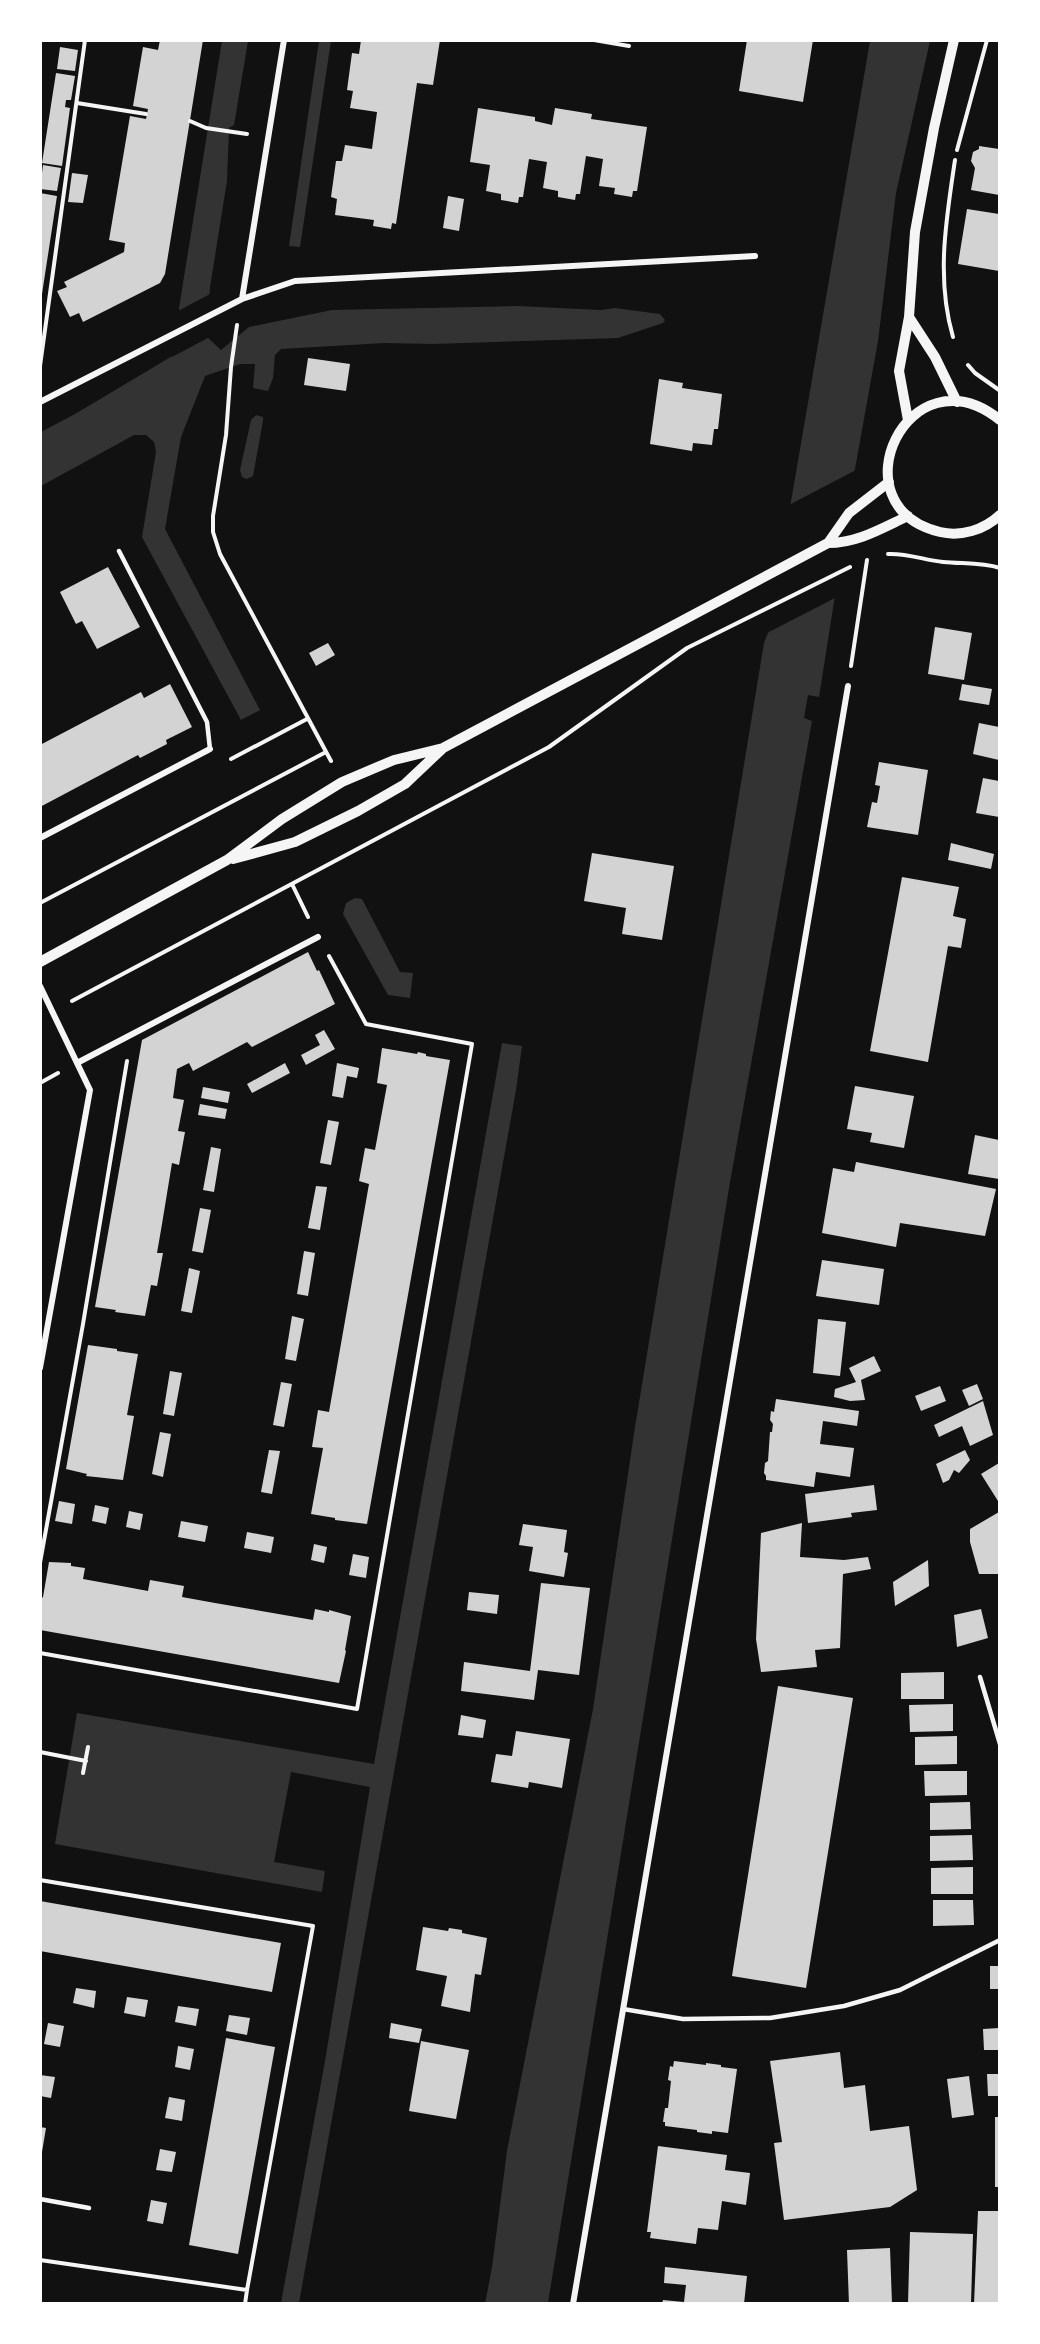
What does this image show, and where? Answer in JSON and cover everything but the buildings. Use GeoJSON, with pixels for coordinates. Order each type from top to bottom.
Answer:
{"type":"FeatureCollection","features":[{"type":"Feature","properties":{"kind":"street"},"geometry":{"type":"LineString","coordinates":[[242,299],[284,40]]}},
{"type":"Feature","properties":{"kind":"street"},"geometry":{"type":"LineString","coordinates":[[908,420],[899,371],[909,317],[915,232],[934,128],[954,40]]}},
{"type":"Feature","properties":{"kind":"street"},"geometry":{"type":"LineString","coordinates":[[40,402],[242,299],[295,281],[755,256]]}},
{"type":"Feature","properties":{"kind":"street"},"geometry":{"type":"LineString","coordinates":[[909,317],[935,357],[957,402]]}},
{"type":"Feature","properties":{"kind":"street"},"geometry":{"type":"LineString","coordinates":[[999,420],[980,407],[957,402],[931,406],[908,420],[892,444],[888,463],[889,482],[896,501],[908,516],[930,530],[956,534],[982,528],[999,515]]}},
{"type":"Feature","properties":{"kind":"street"},"geometry":{"type":"LineString","coordinates":[[40,962],[227,860],[282,819],[342,782],[394,760],[443,748],[828,543],[849,513],[889,482]]}},
{"type":"Feature","properties":{"kind":"street"},"geometry":{"type":"LineString","coordinates":[[828,543],[844,543],[865,537],[908,516]]}},
{"type":"Feature","properties":{"kind":"street"},"geometry":{"type":"LineString","coordinates":[[573,2304],[848,686]]}},
{"type":"Feature","properties":{"kind":"street"},"geometry":{"type":"LineString","coordinates":[[227,860],[295,842],[358,811],[405,784],[443,748]]}},
{"type":"Feature","properties":{"kind":"street"},"geometry":{"type":"LineString","coordinates":[[40,838],[210,749]]}},
{"type":"Feature","properties":{"kind":"street"},"geometry":{"type":"LineString","coordinates":[[77,1063],[318,937]]}},
{"type":"Feature","properties":{"kind":"street"},"geometry":{"type":"LineString","coordinates":[[40,986],[90,1090],[40,1368]]}},
{"type":"Feature","properties":{"kind":"lane"},"geometry":{"type":"LineString","coordinates":[[119,550],[207,722],[210,749]]}},
{"type":"Feature","properties":{"kind":"lane"},"geometry":{"type":"LineString","coordinates":[[980,1677],[999,1744]]}},
{"type":"Feature","properties":{"kind":"lane"},"geometry":{"type":"LineString","coordinates":[[623,2009],[683,2019],[770,2018],[844,2006],[900,1990],[999,1940]]}},
{"type":"Feature","properties":{"kind":"lane"},"geometry":{"type":"LineString","coordinates":[[40,2199],[89,2208]]}},
{"type":"Feature","properties":{"kind":"path"},"geometry":{"type":"LineString","coordinates":[[40,366],[85,40]]}},
{"type":"Feature","properties":{"kind":"path"},"geometry":{"type":"LineString","coordinates":[[594,40],[629,46]]}},
{"type":"Feature","properties":{"kind":"path"},"geometry":{"type":"LineString","coordinates":[[957,346],[946,312],[943,284],[946,218],[957,150],[987,40]]}},
{"type":"Feature","properties":{"kind":"path"},"geometry":{"type":"LineString","coordinates":[[77,103],[146,114]]}},
{"type":"Feature","properties":{"kind":"path"},"geometry":{"type":"LineString","coordinates":[[190,121],[206,128],[229,131]]}},
{"type":"Feature","properties":{"kind":"path"},"geometry":{"type":"LineString","coordinates":[[235,338],[226,435],[213,532],[220,554],[342,782]]}},
{"type":"Feature","properties":{"kind":"path"},"geometry":{"type":"LineString","coordinates":[[961,357],[975,373],[999,390]]}},
{"type":"Feature","properties":{"kind":"path"},"geometry":{"type":"LineString","coordinates":[[848,686],[867,560],[888,554],[905,554],[943,562],[968,562],[999,568]]}},
{"type":"Feature","properties":{"kind":"path"},"geometry":{"type":"LineString","coordinates":[[53,1011],[549,747],[687,648],[839,572]]}},
{"type":"Feature","properties":{"kind":"path"},"geometry":{"type":"LineString","coordinates":[[210,749],[218,765],[307,719]]}},
{"type":"Feature","properties":{"kind":"path"},"geometry":{"type":"LineString","coordinates":[[40,903],[326,752]]}},
{"type":"Feature","properties":{"kind":"path"},"geometry":{"type":"LineString","coordinates":[[358,811],[374,841]]}},
{"type":"Feature","properties":{"kind":"path"},"geometry":{"type":"LineString","coordinates":[[40,1653],[357,1709],[472,1044],[366,1024],[292,884]]}},
{"type":"Feature","properties":{"kind":"path"},"geometry":{"type":"LineString","coordinates":[[40,1563],[127,1068],[127,1048],[123,1039]]}},
{"type":"Feature","properties":{"kind":"path"},"geometry":{"type":"LineString","coordinates":[[83,1773],[88,1747]]}},
{"type":"Feature","properties":{"kind":"path"},"geometry":{"type":"LineString","coordinates":[[40,1752],[86,1761]]}},
{"type":"Feature","properties":{"kind":"path"},"geometry":{"type":"LineString","coordinates":[[40,1880],[313,1926],[245,2304]]}},
{"type":"Feature","properties":{"kind":"path"},"geometry":{"type":"LineString","coordinates":[[40,2260],[247,2290]]}},
{"type":"Feature","properties":{"kind":"shaded area"},"geometry":{"type":"Polygon","coordinates":[[[222,41],[248,41],[234,125],[229,128],[227,181],[210,287],[207,337],[221,350],[249,327],[332,310],[517,306],[601,310],[615,308],[660,314],[665,320],[663,323],[618,338],[433,344],[385,343],[281,349],[275,355],[273,378],[268,391],[253,388],[255,364],[240,364],[205,376],[181,437],[165,529],[260,710],[241,720],[142,537],[156,452],[154,442],[146,435],[134,435],[41,486],[41,432],[174,355],[179,308],[222,41]]]}},
{"type":"Feature","properties":{"kind":"shaded area"},"geometry":{"type":"Polygon","coordinates":[[[319,41],[331,41],[300,247],[289,246],[319,41]]]}},
{"type":"Feature","properties":{"kind":"shaded area"},"geometry":{"type":"Polygon","coordinates":[[[870,41],[930,41],[896,193],[878,341],[819,697],[808,695],[804,718],[812,721],[729,1188],[548,2303],[485,2304],[507,2151],[593,1709],[635,1427],[764,643],[769,630],[870,41]]]}},
{"type":"Feature","properties":{"kind":"shaded area"},"geometry":{"type":"Polygon","coordinates":[[[256,415],[263,417],[263,421],[253,476],[247,479],[242,477],[240,470],[251,420],[256,415]]]}},
{"type":"Feature","properties":{"kind":"shaded area"},"geometry":{"type":"Polygon","coordinates":[[[355,898],[362,899],[400,972],[413,973],[410,998],[388,995],[343,914],[346,903],[355,898]]]}},
{"type":"Feature","properties":{"kind":"shaded area"},"geometry":{"type":"Polygon","coordinates":[[[502,1043],[522,1046],[516,1090],[299,2303],[281,2303],[325,2061],[370,1787],[291,1772],[274,1862],[325,1871],[322,1892],[55,1844],[77,1713],[374,1764],[502,1043]]]}},
{"type":"Feature","properties":{"kind":"pier"},"geometry":{"type":"Polygon","coordinates":[[[210,294],[208,338],[172,357],[178,311],[210,294]]]}},
{"type":"Feature","properties":{"kind":"pier"},"geometry":{"type":"Polygon","coordinates":[[[856,470],[835,598],[767,633],[789,505],[856,470]]]}}]}
